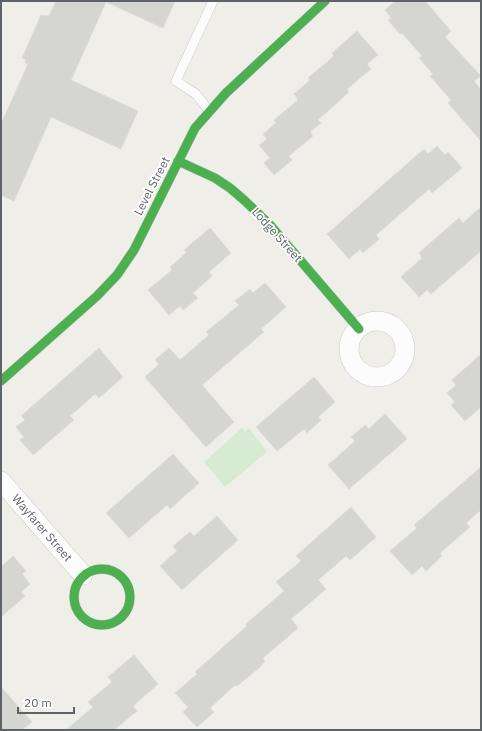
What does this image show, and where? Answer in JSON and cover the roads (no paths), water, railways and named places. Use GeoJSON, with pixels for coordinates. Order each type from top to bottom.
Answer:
{"type":"FeatureCollection","features":[{"type":"Feature","properties":{"kind":"street","name":"Level Street"},"geometry":{"type":"LineString","coordinates":[[1,382],[97,296],[117,275],[134,250],[195,128],[226,93],[325,1]]}},
{"type":"Feature","properties":{"kind":"street","name":"Lodge Street"},"geometry":{"type":"LineString","coordinates":[[178,161],[216,178],[257,212],[270,225],[358,329]]}},
{"type":"Feature","properties":{"kind":"street","name":"Wayfarer Street"},"geometry":{"type":"LineString","coordinates":[[1,481],[83,575]]}},
{"type":"Feature","properties":{"kind":"street"},"geometry":{"type":"LineString","coordinates":[[101,568],[111,570],[119,574],[126,581],[130,590],[130,600],[128,609],[123,616],[116,621],[100,625],[92,623],[79,613],[75,605],[74,597],[78,581],[83,575],[92,570],[101,568]]}},
{"type":"Feature","properties":{"kind":"lane"},"geometry":{"type":"LineString","coordinates":[[210,112],[196,94],[176,81],[213,1]]}}]}
